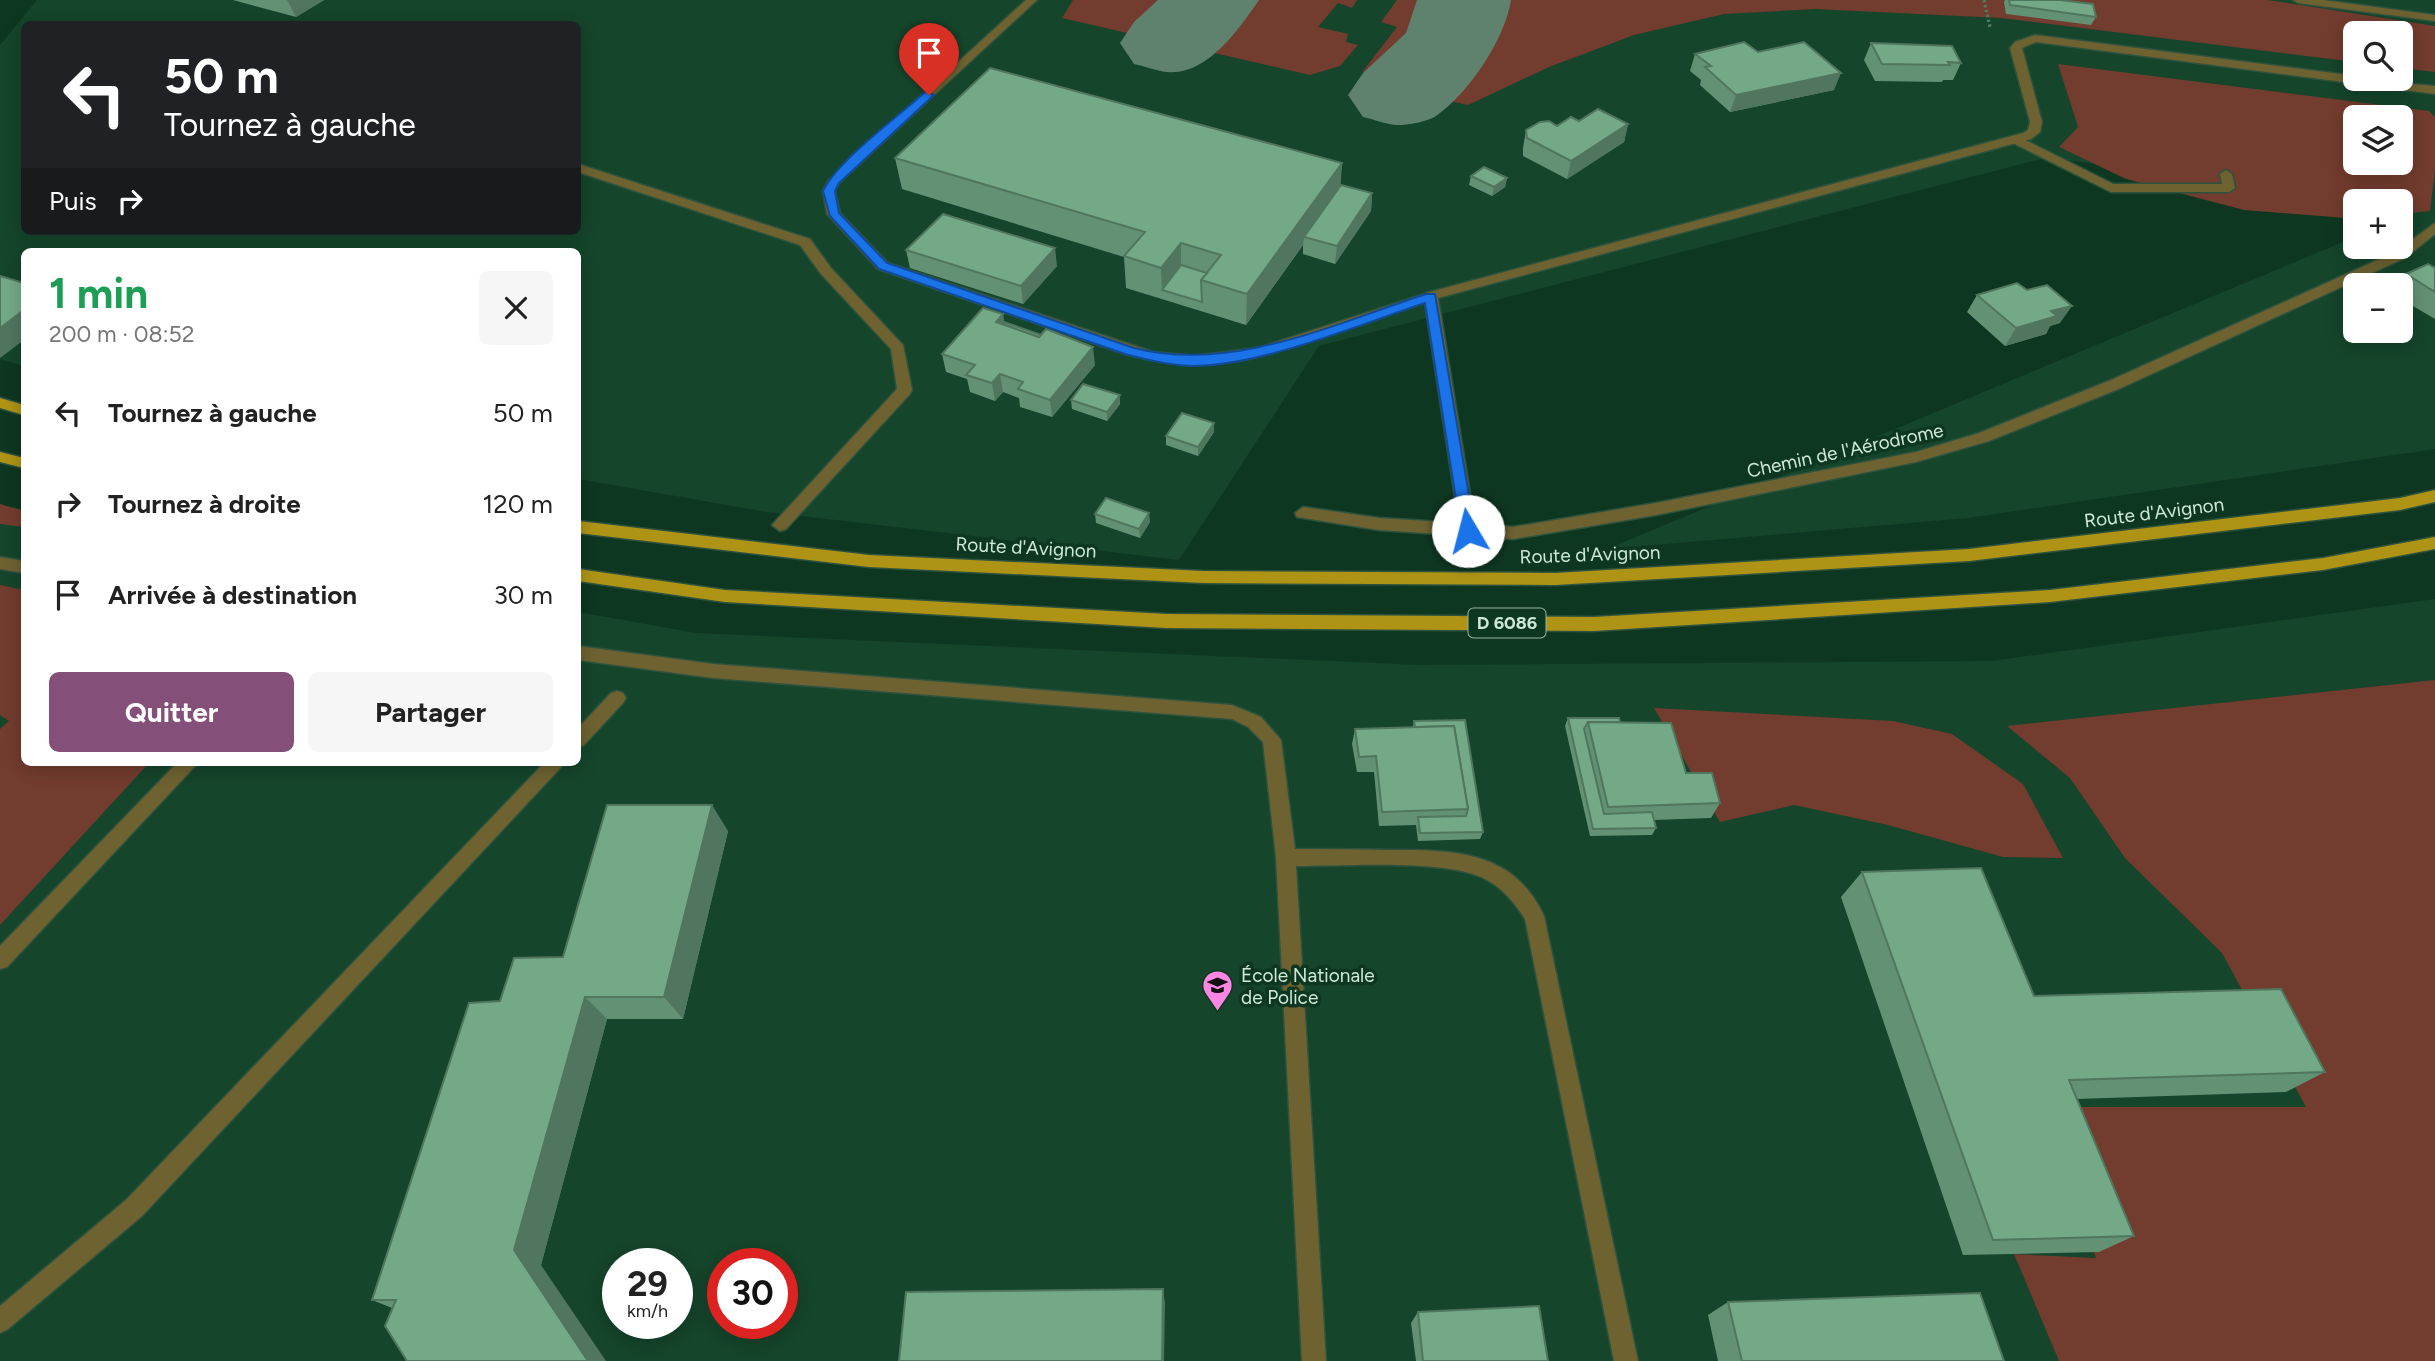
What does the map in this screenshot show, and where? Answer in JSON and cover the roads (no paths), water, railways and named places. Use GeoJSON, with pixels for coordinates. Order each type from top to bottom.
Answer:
{"type":"FeatureCollection","features":[{"type":"Feature","properties":{"kind":"main road"},"geometry":{"type":"LineString","coordinates":[[0,403],[21,409]]}},
{"type":"Feature","properties":{"kind":"main road"},"geometry":{"type":"LineString","coordinates":[[0,457],[21,462]]}},
{"type":"Feature","properties":{"kind":"main road","name":"Route d'Avignon"},"geometry":{"type":"LineString","coordinates":[[581,527],[869,561],[1203,577],[1555,579],[1969,555],[2400,504],[2435,496]]}},
{"type":"Feature","properties":{"kind":"main road","name":"D 6086"},"geometry":{"type":"LineString","coordinates":[[581,575],[724,596],[1166,621],[1594,624],[2050,596],[2323,564],[2435,543]]}},
{"type":"Feature","properties":{"kind":"street"},"geometry":{"type":"LineString","coordinates":[[1032,0],[834,181],[829,191],[834,214],[883,266],[1130,351],[1153,357],[1194,361],[1260,352],[1431,296],[2017,140],[2034,132],[2036,122],[2016,48],[2019,44],[2035,38],[2435,90]]}},
{"type":"Feature","properties":{"kind":"street"},"geometry":{"type":"LineString","coordinates":[[2298,0],[2434,18]]}},
{"type":"Feature","properties":{"kind":"street"},"geometry":{"type":"LineString","coordinates":[[2423,0],[2434,18]]}},
{"type":"Feature","properties":{"kind":"street"},"geometry":{"type":"LineString","coordinates":[[2017,140],[2111,188],[2229,188],[2226,174]]}},
{"type":"Feature","properties":{"kind":"street"},"geometry":{"type":"LineString","coordinates":[[581,169],[805,242],[826,271],[898,348],[905,390],[780,525]]}},
{"type":"Feature","properties":{"kind":"street","name":"Chemin de l'Aérodrome"},"geometry":{"type":"LineString","coordinates":[[1303,513],[1468,531],[1513,533],[1656,509],[1916,457],[1984,437],[2116,384],[2400,255],[2435,227]]}},
{"type":"Feature","properties":{"kind":"street"},"geometry":{"type":"LineString","coordinates":[[1431,296],[1468,531]]}},
{"type":"Feature","properties":{"kind":"street"},"geometry":{"type":"LineString","coordinates":[[0,563],[21,566]]}},
{"type":"Feature","properties":{"kind":"street"},"geometry":{"type":"LineString","coordinates":[[581,653],[713,671],[1232,712],[1250,717],[1262,726],[1272,740],[1286,857],[1314,1361]]}},
{"type":"Feature","properties":{"kind":"street"},"geometry":{"type":"LineString","coordinates":[[581,737],[617,698]]}},
{"type":"Feature","properties":{"kind":"street"},"geometry":{"type":"LineString","coordinates":[[0,960],[186,766]]}},
{"type":"Feature","properties":{"kind":"street"},"geometry":{"type":"LineString","coordinates":[[0,1321],[134,1208],[553,766]]}},
{"type":"Feature","properties":{"kind":"street"},"geometry":{"type":"LineString","coordinates":[[1286,857],[1451,859],[1474,865],[1505,879],[1534,916],[1626,1361]]}},
{"type":"Feature","properties":{"kind":"place","name":"École Nationale de Police"},"geometry":{"type":"Point","coordinates":[1218,1013]}}]}
